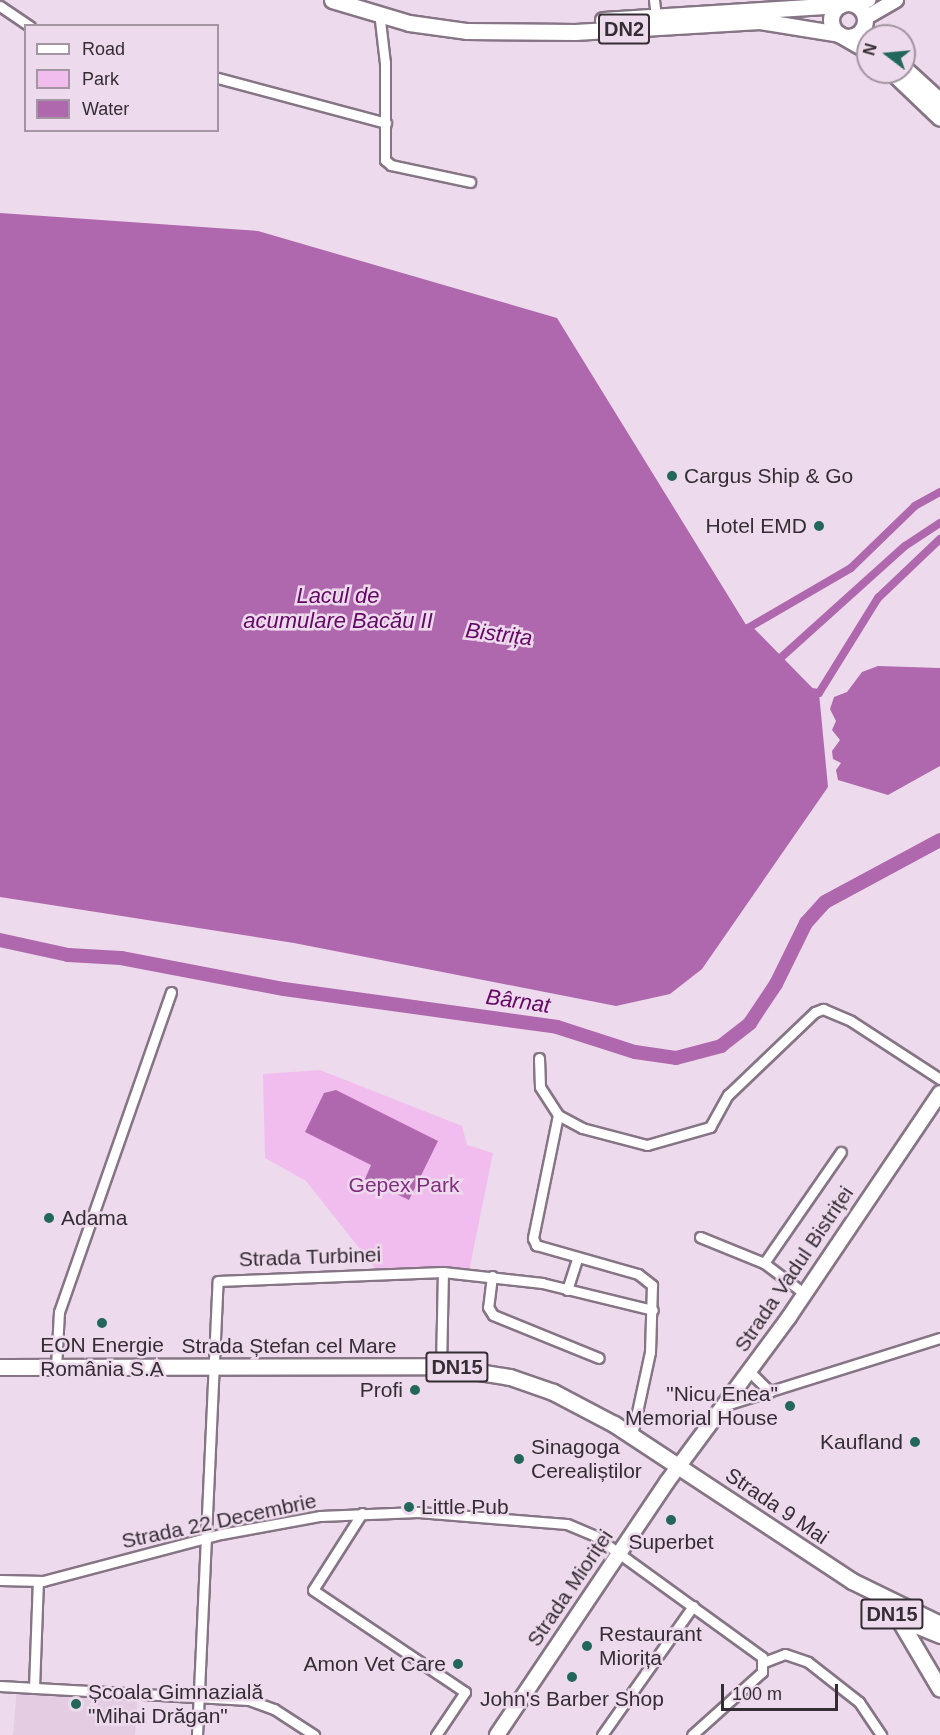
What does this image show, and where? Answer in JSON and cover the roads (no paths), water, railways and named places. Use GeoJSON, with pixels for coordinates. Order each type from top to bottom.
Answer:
{"type":"FeatureCollection","features":[{"type":"Feature","properties":{"kind":"main road","name":"DN2"},"geometry":{"type":"LineString","coordinates":[[332,0],[504,21],[576,22],[759,10],[841,36],[856,44]]}},
{"type":"Feature","properties":{"kind":"main road"},"geometry":{"type":"LineString","coordinates":[[869,24],[896,0]]}},
{"type":"Feature","properties":{"kind":"main road"},"geometry":{"type":"LineString","coordinates":[[854,3],[864,24]]}},
{"type":"Feature","properties":{"kind":"main road"},"geometry":{"type":"LineString","coordinates":[[759,10],[854,3]]}},
{"type":"Feature","properties":{"kind":"main road"},"geometry":{"type":"LineString","coordinates":[[854,3],[831,19],[841,36],[856,36]]}},
{"type":"Feature","properties":{"kind":"main road","name":"DN2"},"geometry":{"type":"LineString","coordinates":[[378,6],[409,23],[467,31],[575,32],[759,10]]}},
{"type":"Feature","properties":{"kind":"main road"},"geometry":{"type":"LineString","coordinates":[[916,80],[940,101]]}},
{"type":"Feature","properties":{"kind":"main road"},"geometry":{"type":"LineString","coordinates":[[905,84],[940,118]]}},
{"type":"Feature","properties":{"kind":"main road","name":"Strada Vadul Bistriței"},"geometry":{"type":"LineString","coordinates":[[679,1466],[750,1372],[940,1094]]}},
{"type":"Feature","properties":{"kind":"main road","name":"Strada Ștefan cel Mare"},"geometry":{"type":"LineString","coordinates":[[0,1367],[441,1366],[496,1374],[538,1386],[632,1435],[679,1466]]}},
{"type":"Feature","properties":{"kind":"main road","name":"Strada Mioriței"},"geometry":{"type":"LineString","coordinates":[[496,1735],[679,1466]]}},
{"type":"Feature","properties":{"kind":"main road","name":"Strada 9 Mai"},"geometry":{"type":"LineString","coordinates":[[679,1466],[852,1581],[898,1618],[940,1635]]}},
{"type":"Feature","properties":{"kind":"main road","name":"Strada 9 Mai"},"geometry":{"type":"LineString","coordinates":[[852,1581],[940,1624]]}},
{"type":"Feature","properties":{"kind":"main road"},"geometry":{"type":"LineString","coordinates":[[898,1618],[940,1689]]}},
{"type":"Feature","properties":{"kind":"street"},"geometry":{"type":"LineString","coordinates":[[654,0],[656,17]]}},
{"type":"Feature","properties":{"kind":"street"},"geometry":{"type":"LineString","coordinates":[[0,6],[27,24]]}},
{"type":"Feature","properties":{"kind":"street"},"geometry":{"type":"LineString","coordinates":[[378,6],[387,164],[470,182]]}},
{"type":"Feature","properties":{"kind":"street"},"geometry":{"type":"LineString","coordinates":[[219,78],[386,123]]}},
{"type":"Feature","properties":{"kind":"street"},"geometry":{"type":"LineString","coordinates":[[56,1367],[58,1312],[171,992]]}},
{"type":"Feature","properties":{"kind":"street"},"geometry":{"type":"LineString","coordinates":[[539,1058],[540,1087],[558,1115],[582,1128],[647,1145],[679,1138],[710,1127],[728,1095],[816,1012],[831,1010],[940,1079]]}},
{"type":"Feature","properties":{"kind":"street"},"geometry":{"type":"LineString","coordinates":[[558,1115],[533,1238],[540,1248],[646,1277],[652,1285],[650,1352],[632,1435]]}},
{"type":"Feature","properties":{"kind":"street"},"geometry":{"type":"LineString","coordinates":[[764,1263],[841,1152]]}},
{"type":"Feature","properties":{"kind":"street"},"geometry":{"type":"LineString","coordinates":[[700,1237],[764,1263],[805,1293]]}},
{"type":"Feature","properties":{"kind":"street"},"geometry":{"type":"LineString","coordinates":[[567,1290],[577,1259]]}},
{"type":"Feature","properties":{"kind":"street"},"geometry":{"type":"LineString","coordinates":[[441,1366],[443,1272]]}},
{"type":"Feature","properties":{"kind":"street","name":"Strada Turbinei"},"geometry":{"type":"LineString","coordinates":[[212,1368],[218,1281],[443,1272],[492,1276],[653,1310]]}},
{"type":"Feature","properties":{"kind":"street"},"geometry":{"type":"LineString","coordinates":[[492,1276],[488,1307],[493,1316],[598,1358]]}},
{"type":"Feature","properties":{"kind":"street"},"geometry":{"type":"LineString","coordinates":[[726,1405],[940,1338]]}},
{"type":"Feature","properties":{"kind":"street"},"geometry":{"type":"LineString","coordinates":[[198,1735],[208,1538],[212,1368]]}},
{"type":"Feature","properties":{"kind":"street"},"geometry":{"type":"LineString","coordinates":[[750,1372],[770,1392]]}},
{"type":"Feature","properties":{"kind":"street","name":"Strada 22 Decembrie"},"geometry":{"type":"LineString","coordinates":[[0,1580],[38,1581],[293,1519],[362,1513],[418,1512],[567,1524],[588,1532],[618,1553],[693,1606],[764,1662]]}},
{"type":"Feature","properties":{"kind":"street"},"geometry":{"type":"LineString","coordinates":[[362,1513],[313,1590],[465,1692],[436,1735]]}},
{"type":"Feature","properties":{"kind":"street"},"geometry":{"type":"LineString","coordinates":[[34,1688],[38,1581]]}},
{"type":"Feature","properties":{"kind":"street"},"geometry":{"type":"LineString","coordinates":[[602,1735],[693,1606]]}},
{"type":"Feature","properties":{"kind":"street"},"geometry":{"type":"LineString","coordinates":[[692,1735],[762,1672],[764,1662],[785,1654],[808,1662],[859,1702],[881,1735]]}},
{"type":"Feature","properties":{"kind":"street"},"geometry":{"type":"LineString","coordinates":[[0,1686],[262,1703],[314,1735]]}},
{"type":"Feature","properties":{"kind":"water","name":"Lacul de acumulare Bacău II"},"geometry":{"type":"Polygon","coordinates":[[[0,213],[258,231],[557,318],[748,628],[810,693],[819,693],[828,787],[702,969],[670,994],[616,1006],[294,943],[0,897],[0,213]]]}},
{"type":"Feature","properties":{"kind":"water"},"geometry":{"type":"Polygon","coordinates":[[[878,666],[940,668],[940,766],[888,795],[838,780],[836,770],[841,763],[833,759],[832,751],[840,740],[832,730],[836,721],[830,709],[834,697],[847,692],[862,672],[878,666]]]}},
{"type":"Feature","properties":{"kind":"water"},"geometry":{"type":"Polygon","coordinates":[[[336,1090],[438,1141],[409,1200],[365,1179],[371,1165],[305,1132],[324,1093],[336,1090]]]}},
{"type":"Feature","properties":{"kind":"waterway"},"geometry":{"type":"LineString","coordinates":[[940,492],[915,506],[851,568],[748,628],[811,692],[819,693],[878,598],[940,539]]}},
{"type":"Feature","properties":{"kind":"waterway"},"geometry":{"type":"LineString","coordinates":[[776,662],[905,546],[940,523]]}},
{"type":"Feature","properties":{"kind":"waterway","name":"Bârnat"},"geometry":{"type":"LineString","coordinates":[[0,940],[68,955],[121,958],[284,989],[557,1027],[635,1052],[676,1058],[721,1046],[750,1023],[776,984],[806,923],[825,902],[940,840]]}},
{"type":"Feature","properties":{"kind":"place","name":"Cargus Ship & Go"},"geometry":{"type":"Point","coordinates":[672,476]}},
{"type":"Feature","properties":{"kind":"place","name":"Hotel EMD"},"geometry":{"type":"Point","coordinates":[819,526]}},
{"type":"Feature","properties":{"kind":"place","name":"Adama"},"geometry":{"type":"Point","coordinates":[49,1218]}},
{"type":"Feature","properties":{"kind":"place","name":"EON Energie România S.A"},"geometry":{"type":"Point","coordinates":[102,1323]}},
{"type":"Feature","properties":{"kind":"place","name":"Profi"},"geometry":{"type":"Point","coordinates":[415,1390]}},
{"type":"Feature","properties":{"kind":"place","name":"\"Nicu Enea\" Memorial House"},"geometry":{"type":"Point","coordinates":[790,1406]}},
{"type":"Feature","properties":{"kind":"place","name":"Kaufland"},"geometry":{"type":"Point","coordinates":[915,1442]}},
{"type":"Feature","properties":{"kind":"place","name":"Sinagoga Cerealiștilor"},"geometry":{"type":"Point","coordinates":[519,1459]}},
{"type":"Feature","properties":{"kind":"place","name":"Little Pub"},"geometry":{"type":"Point","coordinates":[409,1507]}},
{"type":"Feature","properties":{"kind":"place","name":"Superbet"},"geometry":{"type":"Point","coordinates":[671,1520]}},
{"type":"Feature","properties":{"kind":"place","name":"Restaurant Miorița"},"geometry":{"type":"Point","coordinates":[587,1646]}},
{"type":"Feature","properties":{"kind":"place","name":"Amon Vet Care"},"geometry":{"type":"Point","coordinates":[458,1664]}},
{"type":"Feature","properties":{"kind":"place","name":"John's Barber Shop"},"geometry":{"type":"Point","coordinates":[572,1677]}},
{"type":"Feature","properties":{"kind":"place","name":"Școala Gimnazială \"Mihai Drăgan\""},"geometry":{"type":"Point","coordinates":[76,1704]}},
{"type":"Feature","properties":{"kind":"water label","name":"Bistrița"},"geometry":{"type":"Point","coordinates":[499,634]}},
{"type":"Feature","properties":{"kind":"park label","name":"Gepex Park"},"geometry":{"type":"Point","coordinates":[404,1185]}}]}
